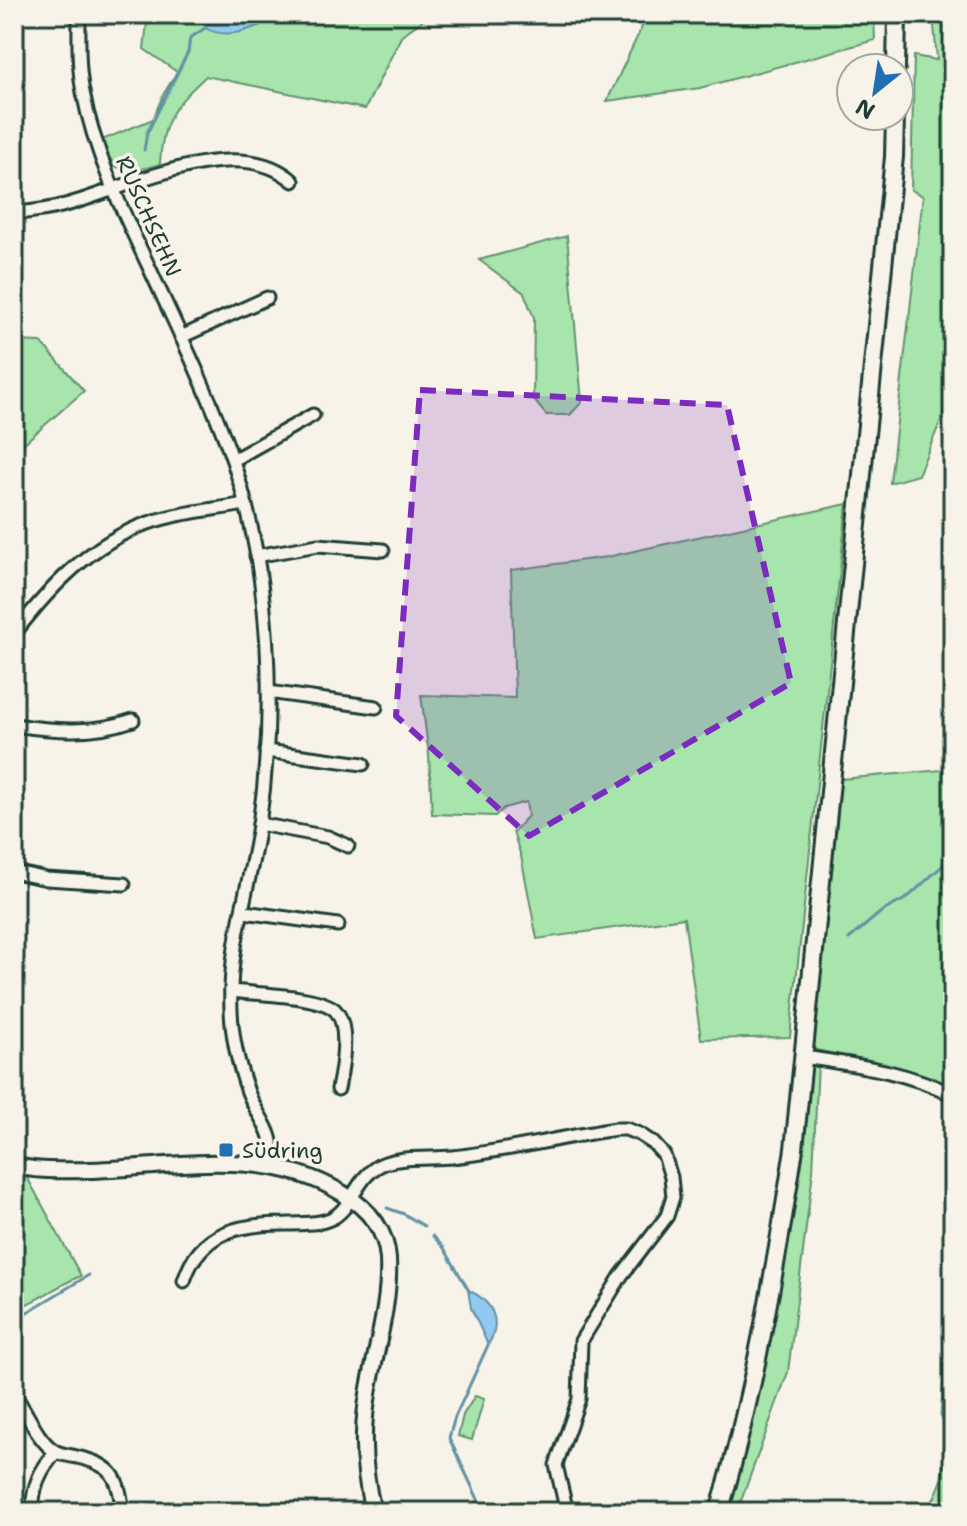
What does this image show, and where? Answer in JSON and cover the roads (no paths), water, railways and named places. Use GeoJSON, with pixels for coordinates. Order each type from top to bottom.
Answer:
{"type":"FeatureCollection","features":[{"type":"Feature","properties":{"kind":"main road"},"geometry":{"type":"LineString","coordinates":[[896,52],[897,14]]}},
{"type":"Feature","properties":{"kind":"main road"},"geometry":{"type":"LineString","coordinates":[[719,1512],[732,1467],[775,1269],[794,1149],[895,132]]}},
{"type":"Feature","properties":{"kind":"street","name":"RUSCHSEHN"},"geometry":{"type":"LineString","coordinates":[[79,14],[82,89],[111,190],[181,337],[233,460]]}},
{"type":"Feature","properties":{"kind":"street"},"geometry":{"type":"LineString","coordinates":[[14,213],[66,205],[148,175],[193,165],[238,161],[264,164],[293,181]]}},
{"type":"Feature","properties":{"kind":"street"},"geometry":{"type":"LineString","coordinates":[[181,337],[267,298]]}},
{"type":"Feature","properties":{"kind":"street"},"geometry":{"type":"LineString","coordinates":[[272,1165],[271,1136],[249,1095],[234,1042],[231,991],[235,950],[259,824],[268,692],[266,632],[256,556],[233,460],[313,415]]}},
{"type":"Feature","properties":{"kind":"street"},"geometry":{"type":"LineString","coordinates":[[14,634],[59,580],[82,560],[127,532],[162,518],[245,504]]}},
{"type":"Feature","properties":{"kind":"street"},"geometry":{"type":"LineString","coordinates":[[256,556],[318,545],[383,550]]}},
{"type":"Feature","properties":{"kind":"street"},"geometry":{"type":"LineString","coordinates":[[268,692],[376,707]]}},
{"type":"Feature","properties":{"kind":"street"},"geometry":{"type":"LineString","coordinates":[[14,725],[76,731],[112,728],[133,720]]}},
{"type":"Feature","properties":{"kind":"street"},"geometry":{"type":"LineString","coordinates":[[266,751],[363,764]]}},
{"type":"Feature","properties":{"kind":"street"},"geometry":{"type":"LineString","coordinates":[[259,824],[328,837],[348,846]]}},
{"type":"Feature","properties":{"kind":"street"},"geometry":{"type":"LineString","coordinates":[[14,872],[47,879],[124,884]]}},
{"type":"Feature","properties":{"kind":"street"},"geometry":{"type":"LineString","coordinates":[[244,912],[338,925]]}},
{"type":"Feature","properties":{"kind":"street"},"geometry":{"type":"LineString","coordinates":[[231,991],[316,1001],[335,1010],[340,1018],[344,1054],[338,1089]]}},
{"type":"Feature","properties":{"kind":"street"},"geometry":{"type":"LineString","coordinates":[[804,1057],[892,1071],[953,1095]]}},
{"type":"Feature","properties":{"kind":"street"},"geometry":{"type":"LineString","coordinates":[[184,1281],[188,1267],[199,1251],[214,1238],[253,1224],[329,1220],[339,1213],[365,1177],[384,1163],[421,1157],[449,1157],[626,1129],[653,1143],[664,1155],[673,1197],[667,1216],[621,1276],[581,1341],[579,1399],[556,1465],[567,1512]]}},
{"type":"Feature","properties":{"kind":"street"},"geometry":{"type":"LineString","coordinates":[[14,1165],[56,1170],[230,1161],[272,1165],[327,1183],[369,1213],[382,1231],[388,1259],[364,1431],[364,1471],[373,1512]]}},
{"type":"Feature","properties":{"kind":"street"},"geometry":{"type":"LineString","coordinates":[[14,1395],[19,1410],[56,1452],[88,1460],[114,1474],[123,1512]]}},
{"type":"Feature","properties":{"kind":"street"},"geometry":{"type":"LineString","coordinates":[[32,1512],[39,1473],[56,1452]]}},
{"type":"Feature","properties":{"kind":"water"},"geometry":{"type":"Polygon","coordinates":[[[214,14],[287,14],[246,30],[225,34],[205,28],[214,14]]]}},
{"type":"Feature","properties":{"kind":"water"},"geometry":{"type":"Polygon","coordinates":[[[468,1290],[483,1300],[493,1313],[495,1328],[488,1345],[471,1308],[468,1290]]]}},
{"type":"Feature","properties":{"kind":"waterway"},"geometry":{"type":"LineString","coordinates":[[144,150],[147,133],[188,52],[190,38],[205,28]]}},
{"type":"Feature","properties":{"kind":"waterway"},"geometry":{"type":"LineString","coordinates":[[849,939],[881,912],[907,898],[953,856]]}},
{"type":"Feature","properties":{"kind":"waterway"},"geometry":{"type":"LineString","coordinates":[[387,1208],[424,1226]]}},
{"type":"Feature","properties":{"kind":"waterway"},"geometry":{"type":"LineString","coordinates":[[433,1236],[444,1248],[469,1291]]}},
{"type":"Feature","properties":{"kind":"waterway"},"geometry":{"type":"LineString","coordinates":[[14,1320],[89,1275]]}},
{"type":"Feature","properties":{"kind":"waterway"},"geometry":{"type":"LineString","coordinates":[[949,1317],[941,1415],[953,1445]]}},
{"type":"Feature","properties":{"kind":"waterway"},"geometry":{"type":"LineString","coordinates":[[484,1512],[449,1438],[455,1417],[488,1345]]}},
{"type":"Feature","properties":{"kind":"place","name":"Südring"},"geometry":{"type":"Point","coordinates":[226,1150]}}]}
